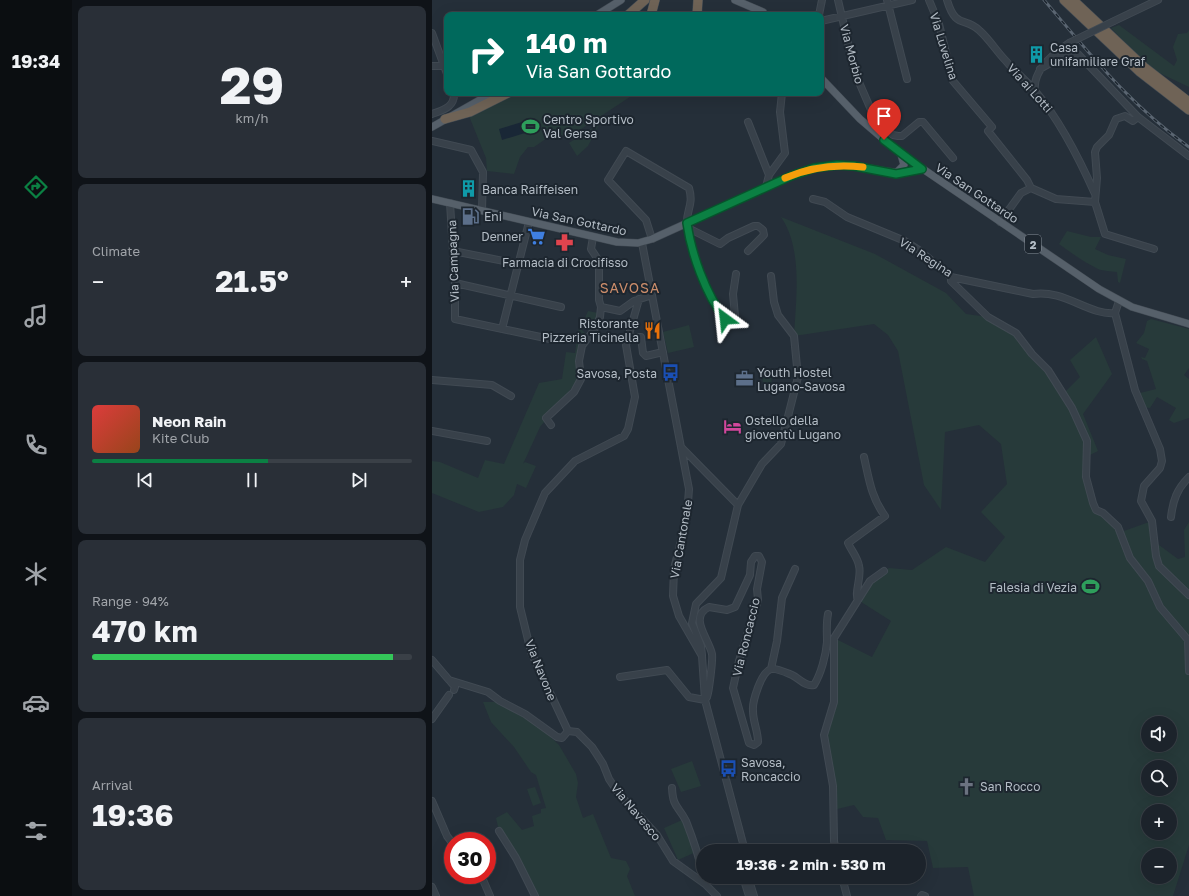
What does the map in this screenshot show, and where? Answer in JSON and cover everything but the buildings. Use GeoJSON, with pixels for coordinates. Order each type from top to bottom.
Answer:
{"type":"FeatureCollection","features":[{"type":"Feature","properties":{"kind":"highway"},"geometry":{"type":"LineString","coordinates":[[631,12],[645,0]]}},
{"type":"Feature","properties":{"kind":"highway"},"geometry":{"type":"LineString","coordinates":[[652,12],[655,0]]}},
{"type":"Feature","properties":{"kind":"highway"},"geometry":{"type":"LineString","coordinates":[[691,0],[697,12]]}},
{"type":"Feature","properties":{"kind":"highway"},"geometry":{"type":"LineString","coordinates":[[698,0],[698,12]]}},
{"type":"Feature","properties":{"kind":"highway"},"geometry":{"type":"LineString","coordinates":[[1064,0],[1135,68],[1189,110]]}},
{"type":"Feature","properties":{"kind":"highway"},"geometry":{"type":"LineString","coordinates":[[1073,0],[1144,67],[1189,102]]}},
{"type":"Feature","properties":{"kind":"highway"},"geometry":{"type":"LineString","coordinates":[[445,119],[470,112],[502,96]]}},
{"type":"Feature","properties":{"kind":"main road"},"geometry":{"type":"LineString","coordinates":[[597,12],[610,0]]}},
{"type":"Feature","properties":{"kind":"main road"},"geometry":{"type":"LineString","coordinates":[[602,12],[621,0]]}},
{"type":"Feature","properties":{"kind":"main road"},"geometry":{"type":"LineString","coordinates":[[735,0],[761,12]]}},
{"type":"Feature","properties":{"kind":"main road"},"geometry":{"type":"LineString","coordinates":[[747,0],[762,12]]}},
{"type":"Feature","properties":{"kind":"main road","name":"Via San Gottardo"},"geometry":{"type":"LineString","coordinates":[[824,78],[833,91]]}},
{"type":"Feature","properties":{"kind":"main road","name":"Via San Gottardo"},"geometry":{"type":"LineString","coordinates":[[824,81],[865,124],[901,154],[1000,222],[1119,301],[1136,308],[1189,324]]}},
{"type":"Feature","properties":{"kind":"main road"},"geometry":{"type":"LineString","coordinates":[[432,127],[487,96]]}},
{"type":"Feature","properties":{"kind":"main road"},"geometry":{"type":"LineString","coordinates":[[432,122],[445,119]]}},
{"type":"Feature","properties":{"kind":"main road"},"geometry":{"type":"LineString","coordinates":[[896,174],[904,166],[901,154]]}},
{"type":"Feature","properties":{"kind":"main road","name":"Via San Gottardo"},"geometry":{"type":"LineString","coordinates":[[432,199],[621,243],[642,243],[688,226],[766,187],[798,173],[829,166],[854,166],[896,174],[922,169]]}},
{"type":"Feature","properties":{"kind":"street"},"geometry":{"type":"LineString","coordinates":[[820,12],[822,0]]}},
{"type":"Feature","properties":{"kind":"street","name":"Via Morbio"},"geometry":{"type":"LineString","coordinates":[[838,0],[855,73],[874,119],[898,136],[902,136],[920,122],[923,122],[953,158]]}},
{"type":"Feature","properties":{"kind":"street"},"geometry":{"type":"LineString","coordinates":[[824,20],[888,3],[912,0]]}},
{"type":"Feature","properties":{"kind":"street","name":"Via Luvelina"},"geometry":{"type":"LineString","coordinates":[[929,0],[939,24],[953,81],[990,129],[1027,180],[1031,188]]}},
{"type":"Feature","properties":{"kind":"street","name":"Via ai Lotti"},"geometry":{"type":"LineString","coordinates":[[947,0],[953,16],[963,23],[981,31],[1007,62],[1035,91],[1060,125],[1095,194]]}},
{"type":"Feature","properties":{"kind":"street"},"geometry":{"type":"LineString","coordinates":[[1035,91],[1036,79],[1040,70],[1056,52],[1069,43],[1158,0]]}},
{"type":"Feature","properties":{"kind":"street"},"geometry":{"type":"LineString","coordinates":[[888,3],[907,79]]}},
{"type":"Feature","properties":{"kind":"street"},"geometry":{"type":"LineString","coordinates":[[432,33],[444,61]]}},
{"type":"Feature","properties":{"kind":"street"},"geometry":{"type":"LineString","coordinates":[[1040,70],[1068,53],[1076,53],[1138,117],[1189,156]]}},
{"type":"Feature","properties":{"kind":"street"},"geometry":{"type":"LineString","coordinates":[[432,66],[444,66]]}},
{"type":"Feature","properties":{"kind":"street"},"geometry":{"type":"LineString","coordinates":[[432,114],[449,107],[454,96]]}},
{"type":"Feature","properties":{"kind":"street"},"geometry":{"type":"LineString","coordinates":[[766,187],[769,175],[784,153],[780,112],[782,96]]}},
{"type":"Feature","properties":{"kind":"street"},"geometry":{"type":"LineString","coordinates":[[1138,117],[1133,121],[1125,116],[1118,118],[1114,122],[1109,135],[1096,149],[1094,156],[1097,178],[1095,202],[1105,234],[1154,249]]}},
{"type":"Feature","properties":{"kind":"street"},"geometry":{"type":"LineString","coordinates":[[748,122],[769,175]]}},
{"type":"Feature","properties":{"kind":"street"},"geometry":{"type":"LineString","coordinates":[[432,141],[471,150],[483,172],[482,211]]}},
{"type":"Feature","properties":{"kind":"street"},"geometry":{"type":"LineString","coordinates":[[652,239],[646,220],[608,180],[626,151],[689,188],[691,202],[688,226],[692,249],[710,292],[725,319],[730,319],[735,316],[733,294],[736,274]]}},
{"type":"Feature","properties":{"kind":"street"},"geometry":{"type":"LineString","coordinates":[[1000,222],[1021,193],[1031,188],[1056,199],[1095,202]]}},
{"type":"Feature","properties":{"kind":"street","name":"Via Regina"},"geometry":{"type":"LineString","coordinates":[[813,199],[825,202],[847,217],[904,241],[919,250],[951,276],[1033,294],[1067,298],[1100,312],[1115,313]]}},
{"type":"Feature","properties":{"kind":"street","name":"Via Campagna"},"geometry":{"type":"LineString","coordinates":[[450,203],[455,283],[455,319],[502,329]]}},
{"type":"Feature","properties":{"kind":"street"},"geometry":{"type":"LineString","coordinates":[[529,222],[502,329],[550,338]]}},
{"type":"Feature","properties":{"kind":"street"},"geometry":{"type":"LineString","coordinates":[[688,226],[720,244],[728,238],[754,226],[760,227],[764,232],[763,237],[748,251]]}},
{"type":"Feature","properties":{"kind":"street"},"geometry":{"type":"LineString","coordinates":[[551,425],[546,418],[574,392],[581,379],[579,361],[582,346],[596,327],[601,307],[599,300],[599,261],[592,249],[593,237]]}},
{"type":"Feature","properties":{"kind":"street","name":"Via Cantonale"},"geometry":{"type":"LineString","coordinates":[[642,243],[689,489],[689,504],[674,568],[673,596],[679,616],[702,656],[705,700],[742,844]]}},
{"type":"Feature","properties":{"kind":"street"},"geometry":{"type":"LineString","coordinates":[[453,250],[519,264]]}},
{"type":"Feature","properties":{"kind":"street"},"geometry":{"type":"LineString","coordinates":[[702,656],[701,646],[692,622],[696,604],[721,578],[738,505],[762,464],[781,444],[798,377],[794,336],[778,315],[774,302],[771,276]]}},
{"type":"Feature","properties":{"kind":"street"},"geometry":{"type":"LineString","coordinates":[[951,276],[951,281],[988,317],[1016,333],[1032,354],[1048,370],[1072,408],[1087,441],[1086,477],[1096,510],[1103,513],[1118,527],[1130,558],[1148,581],[1160,607],[1188,640],[1189,671]]}},
{"type":"Feature","properties":{"kind":"street"},"geometry":{"type":"LineString","coordinates":[[455,283],[561,307]]}},
{"type":"Feature","properties":{"kind":"street"},"geometry":{"type":"LineString","coordinates":[[601,307],[620,311],[639,299],[652,295]]}},
{"type":"Feature","properties":{"kind":"street","name":"Via Navone"},"geometry":{"type":"LineString","coordinates":[[568,731],[531,652],[520,607],[520,560],[524,540],[545,493],[575,461],[624,436],[628,429],[635,397],[626,345],[639,299]]}},
{"type":"Feature","properties":{"kind":"street"},"geometry":{"type":"LineString","coordinates":[[1119,301],[1115,313],[1135,390],[1160,448],[1162,461],[1160,468],[1144,486],[1141,501],[1152,521],[1156,556],[1159,566],[1189,595]]}},
{"type":"Feature","properties":{"kind":"street"},"geometry":{"type":"LineString","coordinates":[[631,337],[641,337],[643,354],[646,356],[663,352]]}},
{"type":"Feature","properties":{"kind":"street"},"geometry":{"type":"LineString","coordinates":[[432,380],[492,385],[511,396]]}},
{"type":"Feature","properties":{"kind":"street"},"geometry":{"type":"LineString","coordinates":[[432,431],[487,440]]}},
{"type":"Feature","properties":{"kind":"street"},"geometry":{"type":"LineString","coordinates":[[682,448],[738,505]]}},
{"type":"Feature","properties":{"kind":"street"},"geometry":{"type":"LineString","coordinates":[[858,600],[856,597],[859,584],[859,565],[848,543],[884,516],[875,502],[871,492],[864,456]]}},
{"type":"Feature","properties":{"kind":"street"},"geometry":{"type":"LineString","coordinates":[[1171,517],[1173,502],[1180,486],[1189,477]]}},
{"type":"Feature","properties":{"kind":"street","name":"Via Roncaccio"},"geometry":{"type":"LineString","coordinates":[[705,700],[709,694],[712,655],[699,621],[701,613],[709,607],[727,610],[735,607],[739,602],[750,575],[751,562],[755,556],[758,556],[762,562],[757,589],[758,600],[739,661],[733,688],[749,743],[751,745],[756,744],[758,739],[753,712],[756,692],[762,678],[771,669],[777,641],[782,598],[795,569]]}},
{"type":"Feature","properties":{"kind":"street"},"geometry":{"type":"LineString","coordinates":[[835,844],[833,786],[824,735],[834,702],[834,638],[870,581],[884,571]]}},
{"type":"Feature","properties":{"kind":"street"},"geometry":{"type":"LineString","coordinates":[[771,669],[786,672],[797,677],[805,684],[814,685],[820,674],[827,643],[826,626],[828,614]]}},
{"type":"Feature","properties":{"kind":"street"},"geometry":{"type":"LineString","coordinates":[[432,660],[454,688]]}},
{"type":"Feature","properties":{"kind":"street"},"geometry":{"type":"LineString","coordinates":[[620,677],[667,670],[689,697],[705,700]]}},
{"type":"Feature","properties":{"kind":"street"},"geometry":{"type":"LineString","coordinates":[[449,680],[488,692],[562,738],[568,731]]}},
{"type":"Feature","properties":{"kind":"street"},"geometry":{"type":"LineString","coordinates":[[432,719],[449,695]]}},
{"type":"Feature","properties":{"kind":"street","name":"Via Navesco"},"geometry":{"type":"LineString","coordinates":[[568,731],[577,732],[592,747],[603,764],[609,780],[619,794],[657,835],[673,861],[696,878]]}},
{"type":"Feature","properties":{"kind":"street"},"geometry":{"type":"LineString","coordinates":[[672,788],[673,801],[685,820],[696,847]]}},
{"type":"Feature","properties":{"kind":"street"},"geometry":{"type":"LineString","coordinates":[[432,801],[445,832]]}},
{"type":"Feature","properties":{"kind":"street"},"geometry":{"type":"LineString","coordinates":[[499,831],[516,858],[535,896]]}},
{"type":"Feature","properties":{"kind":"street"},"geometry":{"type":"LineString","coordinates":[[485,884],[490,896]]}},
{"type":"Feature","properties":{"kind":"street","name":"Via Navesco"},"geometry":{"type":"LineString","coordinates":[[705,884],[717,896]]}},
{"type":"Feature","properties":{"kind":"street"},"geometry":{"type":"LineString","coordinates":[[745,884],[749,896]]}},
{"type":"Feature","properties":{"kind":"street"},"geometry":{"type":"LineString","coordinates":[[750,884],[754,896]]}},
{"type":"Feature","properties":{"kind":"street"},"geometry":{"type":"LineString","coordinates":[[844,884],[847,896]]}},
{"type":"Feature","properties":{"kind":"street"},"geometry":{"type":"LineString","coordinates":[[432,887],[436,896]]}},
{"type":"Feature","properties":{"kind":"street"},"geometry":{"type":"LineString","coordinates":[[921,896],[922,894],[925,896]]}},
{"type":"Feature","properties":{"kind":"shaded area"},"geometry":{"type":"Polygon","coordinates":[[[1119,25],[1174,66],[1177,60],[1173,47],[1178,34],[1187,33],[1189,30],[1189,87],[1151,69],[1111,28],[1119,25]]]}},
{"type":"Feature","properties":{"kind":"shaded area","name":"Centro Sportivo Val Gersa"},"geometry":{"type":"Polygon","coordinates":[[[507,96],[631,96],[572,135],[550,136],[534,147],[528,147],[520,157],[514,174],[487,171],[486,158],[469,116],[507,96]]]}},
{"type":"Feature","properties":{"kind":"shaded area"},"geometry":{"type":"Polygon","coordinates":[[[600,123],[588,146],[577,156],[569,143],[600,123]]]}},
{"type":"Feature","properties":{"kind":"shaded area"},"geometry":{"type":"Polygon","coordinates":[[[781,217],[875,254],[946,293],[966,314],[988,317],[1016,333],[1063,394],[1080,377],[1070,360],[1096,337],[1112,374],[1083,414],[1098,451],[1086,457],[1086,477],[1093,503],[1121,532],[1152,521],[1155,542],[1178,559],[1185,557],[1184,530],[1189,522],[1189,845],[1177,883],[1177,848],[1141,848],[1141,884],[1177,884],[1173,896],[974,896],[968,867],[933,868],[927,841],[886,840],[878,818],[863,817],[854,805],[833,810],[824,735],[834,702],[834,638],[872,657],[891,621],[858,600],[870,581],[889,568],[912,570],[946,547],[985,562],[1005,537],[981,512],[1007,484],[1001,444],[979,425],[945,432],[941,510],[924,485],[898,351],[888,335],[874,324],[794,336],[797,291],[793,244],[781,217]]]}},
{"type":"Feature","properties":{"kind":"shaded area"},"geometry":{"type":"Polygon","coordinates":[[[1067,231],[1091,237],[1101,237],[1095,249],[1108,255],[1126,259],[1120,283],[1118,282],[1117,272],[1098,269],[1059,244],[1067,231]]]}},
{"type":"Feature","properties":{"kind":"shaded area"},"geometry":{"type":"Polygon","coordinates":[[[588,311],[598,313],[595,326],[584,320],[588,311]]]}},
{"type":"Feature","properties":{"kind":"shaded area"},"geometry":{"type":"Polygon","coordinates":[[[1151,319],[1189,329],[1189,368],[1184,375],[1189,379],[1189,418],[1174,423],[1169,420],[1176,408],[1157,397],[1150,408],[1142,407],[1136,394],[1156,389],[1147,361],[1141,357],[1145,358],[1149,349],[1136,343],[1144,333],[1147,321],[1151,319]]]}},
{"type":"Feature","properties":{"kind":"shaded area"},"geometry":{"type":"Polygon","coordinates":[[[689,325],[694,347],[668,353],[663,332],[689,325]]]}},
{"type":"Feature","properties":{"kind":"shaded area"},"geometry":{"type":"Polygon","coordinates":[[[579,327],[588,336],[582,345],[579,379],[540,427],[523,464],[525,462],[536,466],[526,488],[517,484],[514,495],[503,507],[479,512],[432,493],[432,461],[440,462],[478,478],[485,460],[504,464],[539,383],[562,379],[566,352],[575,353],[579,327]]]}},
{"type":"Feature","properties":{"kind":"shaded area"},"geometry":{"type":"Polygon","coordinates":[[[762,369],[771,369],[772,388],[763,387],[762,369]]]}},
{"type":"Feature","properties":{"kind":"shaded area"},"geometry":{"type":"Polygon","coordinates":[[[483,702],[497,702],[540,727],[559,745],[576,774],[578,783],[576,797],[583,818],[593,814],[611,858],[626,861],[630,869],[627,876],[635,896],[535,896],[499,831],[496,818],[507,812],[522,830],[534,826],[532,816],[541,813],[541,809],[546,808],[536,775],[531,772],[514,747],[491,722],[483,702]]]}},
{"type":"Feature","properties":{"kind":"shaded area"},"geometry":{"type":"Polygon","coordinates":[[[692,761],[701,786],[681,792],[671,769],[692,761]]]}},
{"type":"Feature","properties":{"kind":"shaded area"},"geometry":{"type":"Polygon","coordinates":[[[535,787],[541,803],[533,806],[527,789],[535,787]]]}},
{"type":"Feature","properties":{"kind":"shaded area"},"geometry":{"type":"Polygon","coordinates":[[[682,820],[696,852],[678,860],[664,828],[682,820]]]}},
{"type":"Feature","properties":{"kind":"water"},"geometry":{"type":"Polygon","coordinates":[[[522,122],[525,133],[502,140],[499,129],[522,122]]]}},
{"type":"Feature","properties":{"kind":"railway"},"geometry":{"type":"LineString","coordinates":[[1044,0],[1129,96],[1167,131],[1189,147]]}},
{"type":"Feature","properties":{"kind":"slow traffic"},"geometry":{"type":"LineString","coordinates":[[785,178],[814,168],[837,165],[863,167]]}},
{"type":"Feature","properties":{"kind":"place","name":"Casa unifamiliare Graf"},"geometry":{"type":"Point","coordinates":[1037,54]}},
{"type":"Feature","properties":{"kind":"place","name":"Centro Sportivo Val Gersa"},"geometry":{"type":"Point","coordinates":[530,126]}},
{"type":"Feature","properties":{"kind":"place","name":"Banca Raiffeisen"},"geometry":{"type":"Point","coordinates":[469,189]}},
{"type":"Feature","properties":{"kind":"place","name":"Eni"},"geometry":{"type":"Point","coordinates":[471,216]}},
{"type":"Feature","properties":{"kind":"place","name":"Denner"},"geometry":{"type":"Point","coordinates":[536,236]}},
{"type":"Feature","properties":{"kind":"place","name":"Farmacia di Crocifisso"},"geometry":{"type":"Point","coordinates":[565,243]}},
{"type":"Feature","properties":{"kind":"place","name":"Ristorante Pizzeria Ticinella"},"geometry":{"type":"Point","coordinates":[652,330]}},
{"type":"Feature","properties":{"kind":"place","name":"Savosa, Posta"},"geometry":{"type":"Point","coordinates":[670,373]}},
{"type":"Feature","properties":{"kind":"place","name":"Youth Hostel Lugano-Savosa"},"geometry":{"type":"Point","coordinates":[744,379]}},
{"type":"Feature","properties":{"kind":"place","name":"Ostello della gioventù Lugano"},"geometry":{"type":"Point","coordinates":[732,427]}},
{"type":"Feature","properties":{"kind":"place","name":"Falesia di Vezia"},"geometry":{"type":"Point","coordinates":[1090,587]}},
{"type":"Feature","properties":{"kind":"place","name":"Savosa, Roncaccio"},"geometry":{"type":"Point","coordinates":[728,769]}},
{"type":"Feature","properties":{"kind":"place","name":"San Rocco"},"geometry":{"type":"Point","coordinates":[967,786]}},
{"type":"Feature","properties":{"kind":"district","name":"SAVOSA"},"geometry":{"type":"Point","coordinates":[630,287]}},
{"type":"Feature","properties":{"kind":"route"},"geometry":{"type":"LineString","coordinates":[[725,319],[710,292],[692,249],[687,223],[791,176],[814,168],[837,165],[854,166],[896,174],[922,169],[884,140]]}}]}
